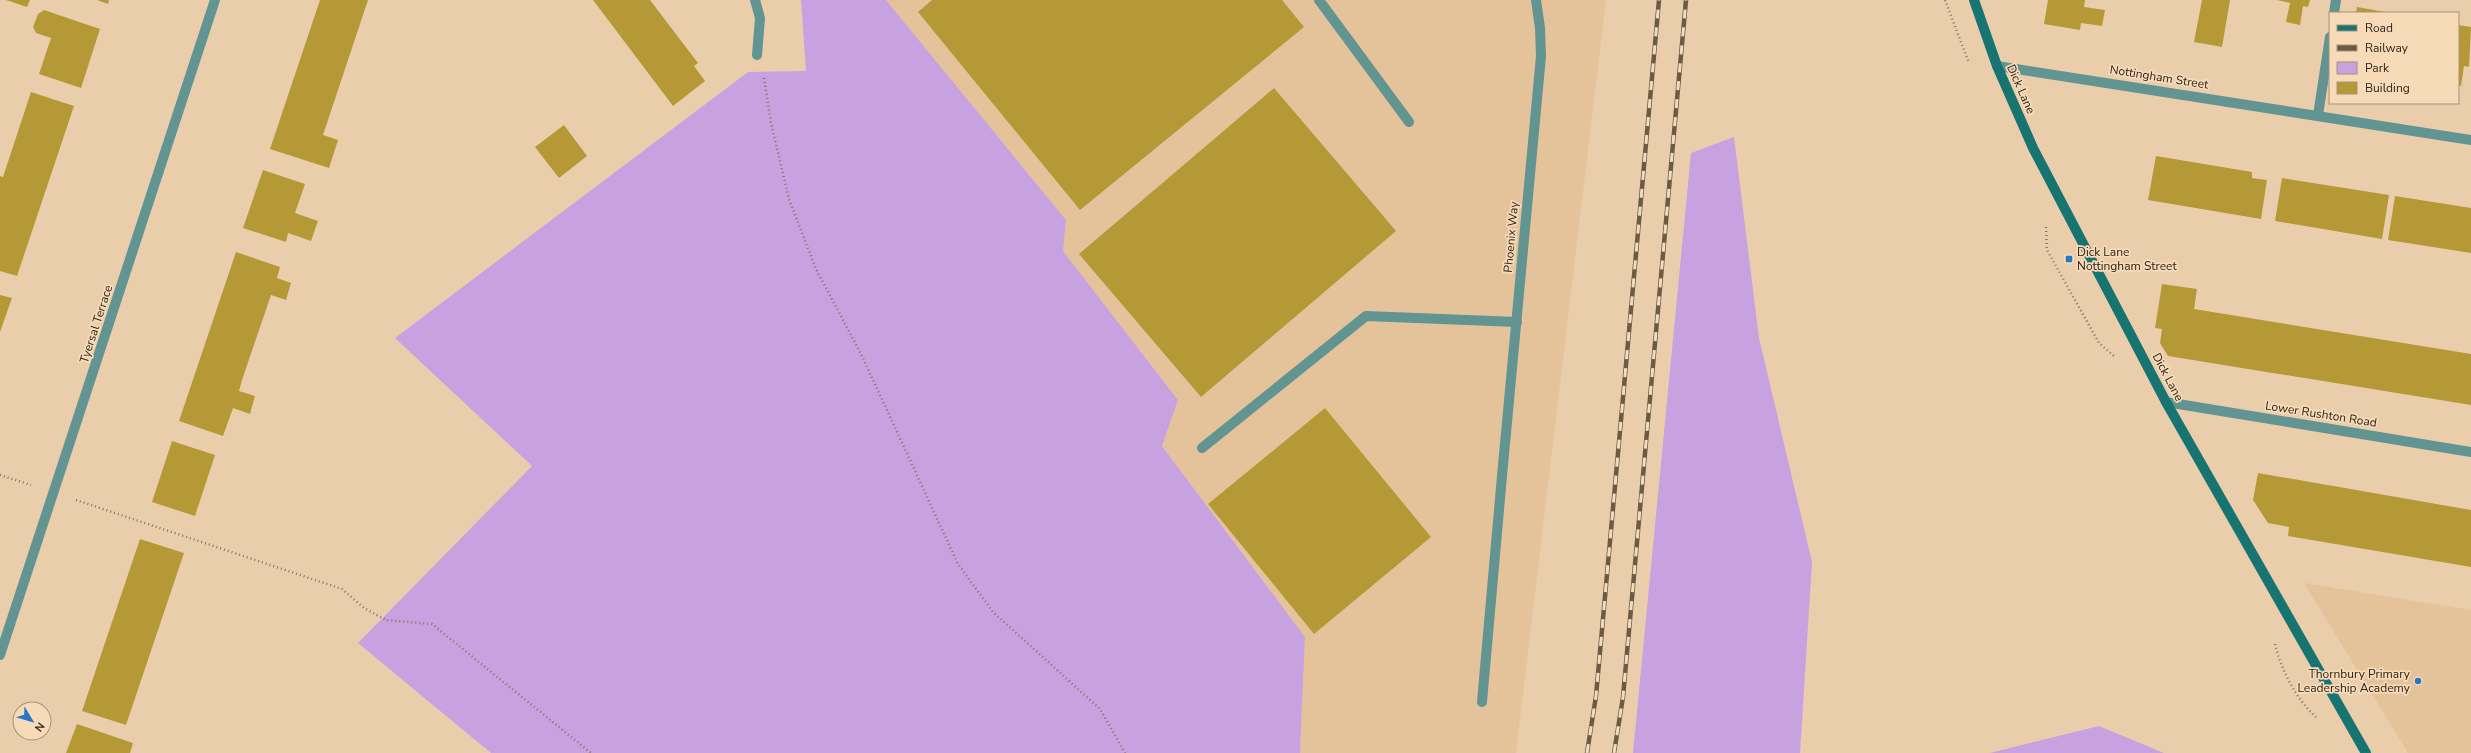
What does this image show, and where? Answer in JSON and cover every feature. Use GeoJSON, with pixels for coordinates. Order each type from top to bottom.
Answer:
{"type":"FeatureCollection","features":[{"type":"Feature","properties":{"kind":"street","name":"Tyersal Terrace"},"geometry":{"type":"LineString","coordinates":[[0,655],[55,493],[215,0]]}},
{"type":"Feature","properties":{"kind":"street"},"geometry":{"type":"LineString","coordinates":[[755,0],[760,18],[757,55]]}},
{"type":"Feature","properties":{"kind":"street"},"geometry":{"type":"LineString","coordinates":[[1319,0],[1409,122]]}},
{"type":"Feature","properties":{"kind":"street","name":"Phoenix Way"},"geometry":{"type":"LineString","coordinates":[[1482,702],[1541,56],[1536,0]]}},
{"type":"Feature","properties":{"kind":"street","name":"Dick Lane"},"geometry":{"type":"LineString","coordinates":[[1974,0],[1997,66],[2033,148],[2166,402],[2366,753]]}},
{"type":"Feature","properties":{"kind":"street"},"geometry":{"type":"LineString","coordinates":[[2334,12],[2336,0]]}},
{"type":"Feature","properties":{"kind":"street"},"geometry":{"type":"LineString","coordinates":[[2318,115],[2329,44]]}},
{"type":"Feature","properties":{"kind":"street","name":"Nottingham Street"},"geometry":{"type":"LineString","coordinates":[[1997,66],[2471,140]]}},
{"type":"Feature","properties":{"kind":"street"},"geometry":{"type":"LineString","coordinates":[[1202,448],[1366,316],[1517,322]]}},
{"type":"Feature","properties":{"kind":"street","name":"Lower Rushton Road"},"geometry":{"type":"LineString","coordinates":[[2166,402],[2471,452]]}},
{"type":"Feature","properties":{"kind":"path"},"geometry":{"type":"LineString","coordinates":[[757,55],[763,71],[771,123],[789,199],[816,269],[861,354],[958,564],[993,612],[1100,709],[1125,753]]}},
{"type":"Feature","properties":{"kind":"path"},"geometry":{"type":"LineString","coordinates":[[2047,250],[2099,343]]}},
{"type":"Feature","properties":{"kind":"path"},"geometry":{"type":"LineString","coordinates":[[0,475],[342,589],[364,608],[386,620],[432,624],[591,753]]}},
{"type":"Feature","properties":{"kind":"path"},"geometry":{"type":"LineString","coordinates":[[2279,661],[2306,707]]}},
{"type":"Feature","properties":{"kind":"shaded area"},"geometry":{"type":"Polygon","coordinates":[[[886,0],[1606,0],[1516,753],[1300,753],[1305,637],[1162,446],[1178,400],[1063,251],[1066,220],[886,0]]]}},
{"type":"Feature","properties":{"kind":"shaded area","name":"Thornbury Primary Leadership Academy"},"geometry":{"type":"Polygon","coordinates":[[[2304,583],[2471,610],[2471,753],[2408,753],[2304,583]]]}},
{"type":"Feature","properties":{"kind":"green space"},"geometry":{"type":"Polygon","coordinates":[[[801,0],[886,0],[1066,220],[1063,251],[1178,400],[1162,446],[1305,637],[1300,753],[491,753],[358,643],[532,466],[395,338],[748,72],[806,71],[801,0]]]}},
{"type":"Feature","properties":{"kind":"green space"},"geometry":{"type":"Polygon","coordinates":[[[1734,137],[1759,338],[1812,562],[1800,753],[1633,753],[1691,153],[1734,137]]]}},
{"type":"Feature","properties":{"kind":"green space"},"geometry":{"type":"Polygon","coordinates":[[[2099,726],[2164,753],[1990,753],[2099,726]]]}},
{"type":"Feature","properties":{"kind":"building"},"geometry":{"type":"Polygon","coordinates":[[[6,0],[30,0],[27,7],[6,0]]]}},
{"type":"Feature","properties":{"kind":"building"},"geometry":{"type":"Polygon","coordinates":[[[97,0],[109,0],[108,4],[97,0]]]}},
{"type":"Feature","properties":{"kind":"building"},"geometry":{"type":"Polygon","coordinates":[[[320,0],[368,0],[323,135],[338,140],[329,168],[270,149],[320,0]]]}},
{"type":"Feature","properties":{"kind":"building"},"geometry":{"type":"Polygon","coordinates":[[[593,0],[650,0],[698,63],[694,66],[705,81],[673,106],[593,0]]]}},
{"type":"Feature","properties":{"kind":"building"},"geometry":{"type":"Polygon","coordinates":[[[932,0],[1282,0],[1304,27],[1080,210],[918,12],[932,0]]]}},
{"type":"Feature","properties":{"kind":"building"},"geometry":{"type":"Polygon","coordinates":[[[2048,0],[2085,0],[2084,7],[2105,10],[2102,26],[2081,23],[2080,30],[2044,24],[2048,0]]]}},
{"type":"Feature","properties":{"kind":"building"},"geometry":{"type":"Polygon","coordinates":[[[2202,0],[2230,0],[2222,47],[2194,42],[2202,0]]]}},
{"type":"Feature","properties":{"kind":"building"},"geometry":{"type":"Polygon","coordinates":[[[2277,0],[2310,0],[2308,7],[2303,6],[2300,25],[2286,22],[2290,3],[2277,0]]]}},
{"type":"Feature","properties":{"kind":"building"},"geometry":{"type":"Polygon","coordinates":[[[2357,7],[2385,12],[2356,12],[2357,7]]]}},
{"type":"Feature","properties":{"kind":"building"},"geometry":{"type":"Polygon","coordinates":[[[44,10],[100,29],[81,88],[39,74],[51,38],[36,33],[33,27],[38,14],[44,10]]]}},
{"type":"Feature","properties":{"kind":"building"},"geometry":{"type":"Polygon","coordinates":[[[2459,25],[2471,27],[2469,67],[2464,66],[2461,86],[2459,85],[2459,25]]]}},
{"type":"Feature","properties":{"kind":"building"},"geometry":{"type":"Polygon","coordinates":[[[1274,88],[1396,231],[1201,397],[1079,254],[1274,88]]]}},
{"type":"Feature","properties":{"kind":"building"},"geometry":{"type":"Polygon","coordinates":[[[31,92],[74,106],[17,276],[0,271],[0,176],[3,177],[31,92]]]}},
{"type":"Feature","properties":{"kind":"building"},"geometry":{"type":"Polygon","coordinates":[[[564,125],[587,156],[559,178],[535,147],[564,125]]]}},
{"type":"Feature","properties":{"kind":"building"},"geometry":{"type":"Polygon","coordinates":[[[2156,156],[2252,172],[2252,178],[2267,180],[2261,219],[2148,200],[2156,156]]]}},
{"type":"Feature","properties":{"kind":"building"},"geometry":{"type":"Polygon","coordinates":[[[263,170],[305,184],[295,213],[318,221],[311,241],[288,233],[286,242],[243,228],[263,170]]]}},
{"type":"Feature","properties":{"kind":"building"},"geometry":{"type":"Polygon","coordinates":[[[2282,178],[2389,195],[2382,239],[2275,221],[2282,178]]]}},
{"type":"Feature","properties":{"kind":"building"},"geometry":{"type":"Polygon","coordinates":[[[2395,196],[2471,208],[2471,253],[2388,240],[2395,196]]]}},
{"type":"Feature","properties":{"kind":"building"},"geometry":{"type":"Polygon","coordinates":[[[236,252],[280,267],[277,278],[291,283],[286,300],[271,295],[242,380],[239,391],[255,396],[250,414],[233,408],[223,436],[179,421],[236,252]]]}},
{"type":"Feature","properties":{"kind":"building"},"geometry":{"type":"Polygon","coordinates":[[[2162,284],[2197,289],[2194,309],[2471,354],[2471,405],[2168,356],[2160,343],[2162,329],[2155,328],[2162,284]]]}},
{"type":"Feature","properties":{"kind":"building"},"geometry":{"type":"Polygon","coordinates":[[[0,295],[12,298],[0,332],[0,295]]]}},
{"type":"Feature","properties":{"kind":"building"},"geometry":{"type":"Polygon","coordinates":[[[1325,408],[1431,537],[1314,634],[1208,504],[1325,408]]]}},
{"type":"Feature","properties":{"kind":"building"},"geometry":{"type":"Polygon","coordinates":[[[172,441],[215,455],[195,516],[152,502],[172,441]]]}},
{"type":"Feature","properties":{"kind":"building"},"geometry":{"type":"Polygon","coordinates":[[[2258,473],[2471,510],[2471,567],[2288,536],[2289,527],[2268,523],[2253,500],[2258,473]]]}},
{"type":"Feature","properties":{"kind":"building"},"geometry":{"type":"Polygon","coordinates":[[[140,539],[184,553],[126,725],[82,711],[140,539]]]}},
{"type":"Feature","properties":{"kind":"building"},"geometry":{"type":"Polygon","coordinates":[[[77,724],[133,743],[130,753],[66,753],[77,724]]]}},
{"type":"Feature","properties":{"kind":"railway"},"geometry":{"type":"LineString","coordinates":[[1587,753],[1596,696],[1659,0]]}},
{"type":"Feature","properties":{"kind":"railway"},"geometry":{"type":"LineString","coordinates":[[1614,753],[1623,697],[1686,0]]}},
{"type":"Feature","properties":{"kind":"place","name":"Dick Lane Nottingham Street"},"geometry":{"type":"Point","coordinates":[2069,259]}},
{"type":"Feature","properties":{"kind":"place","name":"Thornbury Primary Leadership Academy"},"geometry":{"type":"Point","coordinates":[2418,681]}}]}
